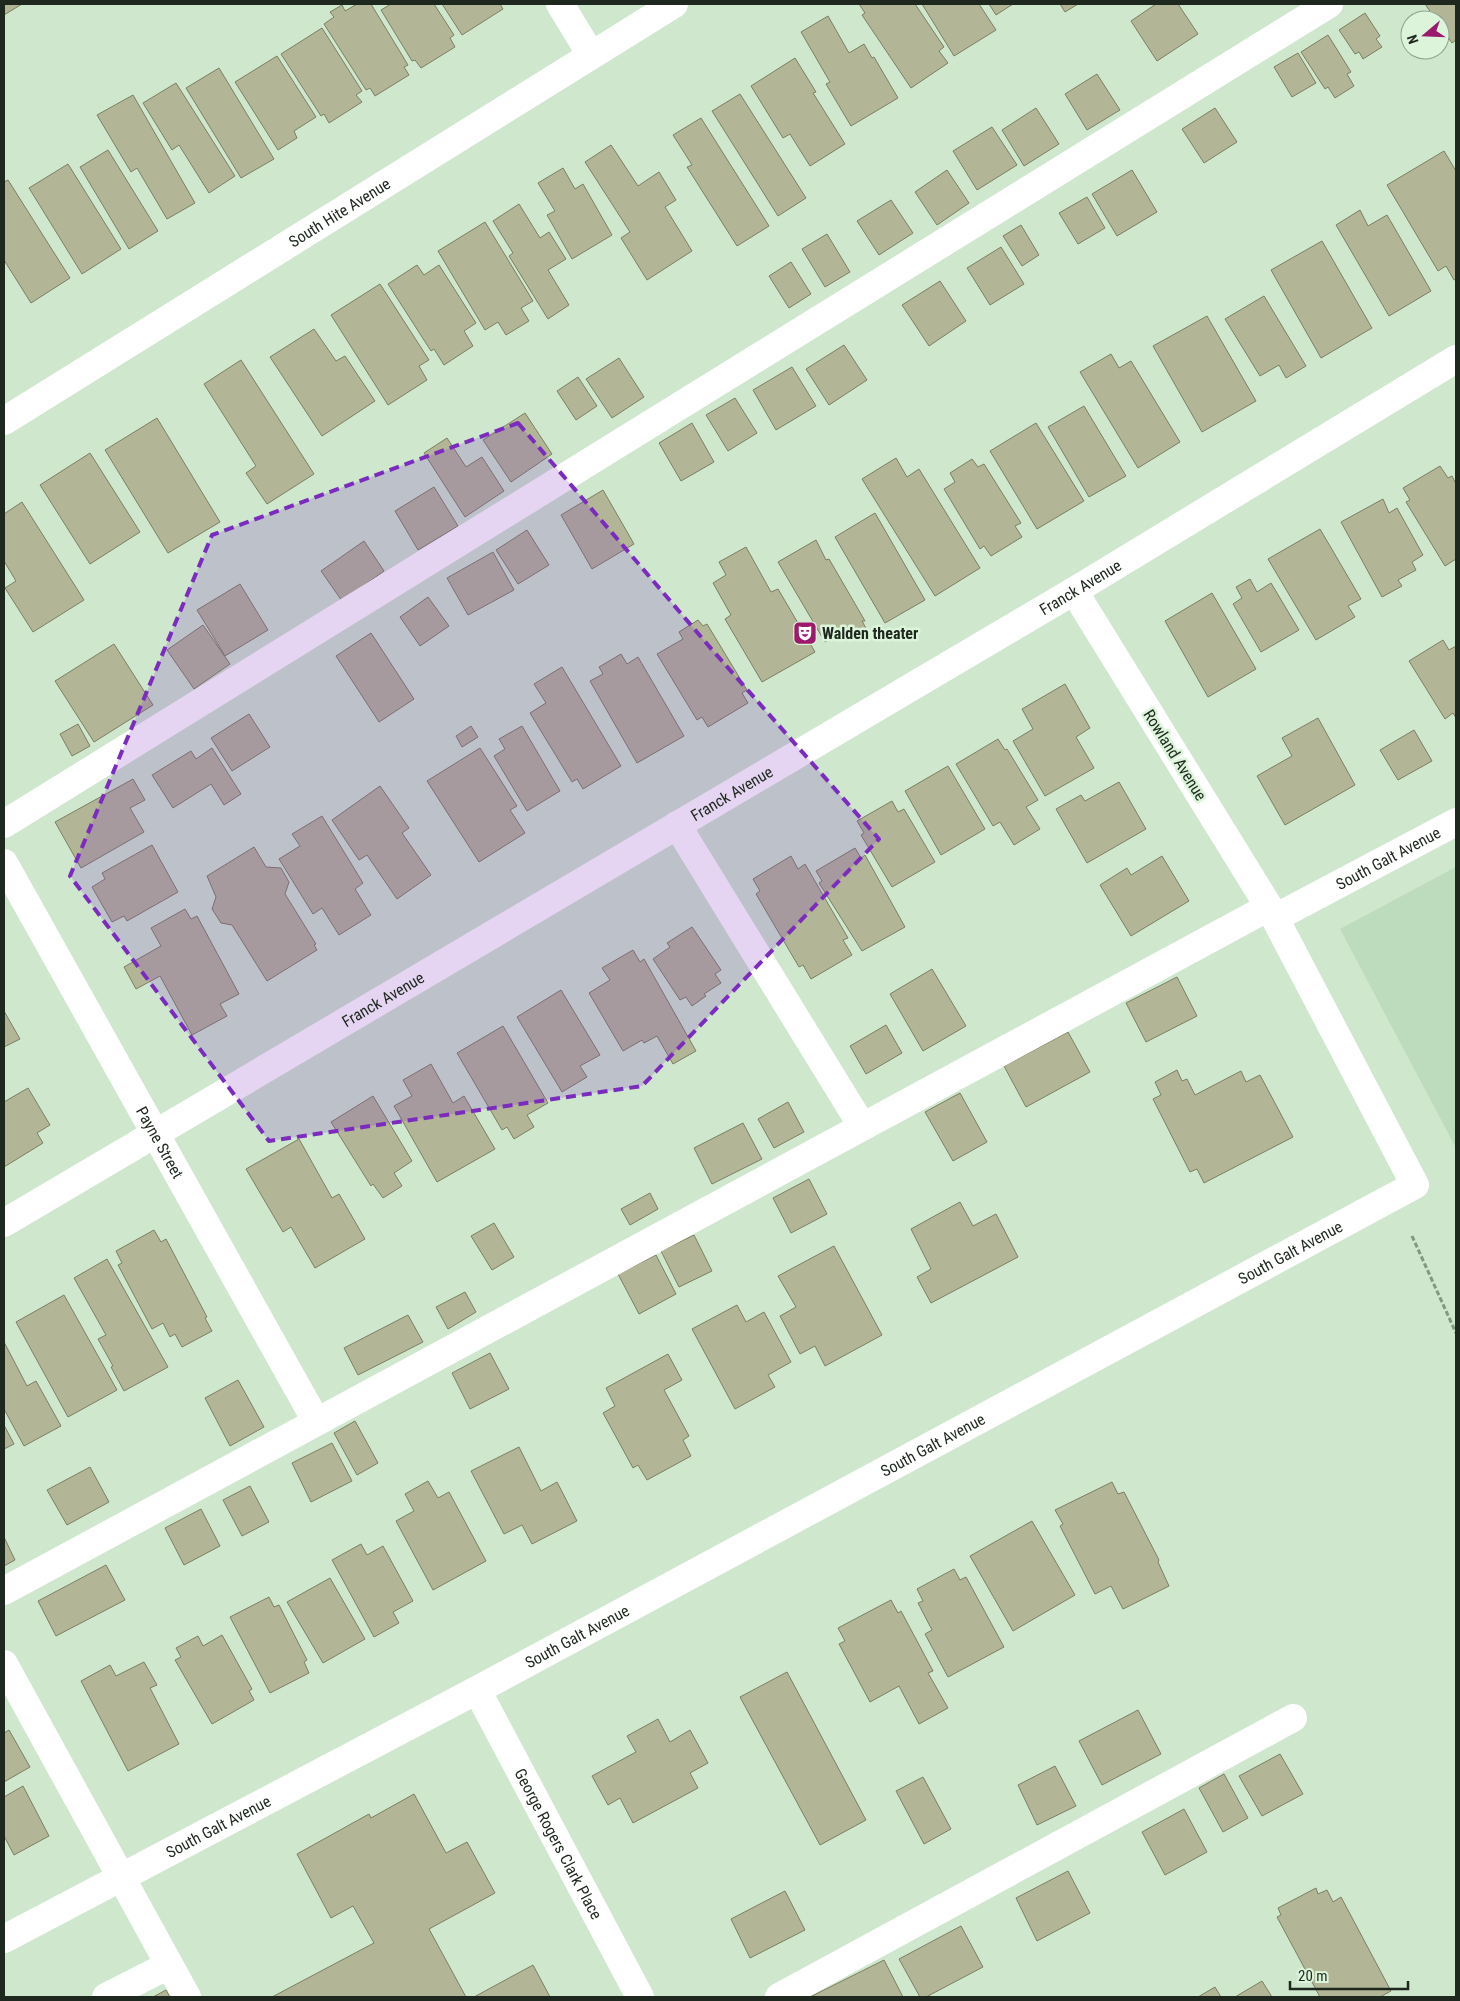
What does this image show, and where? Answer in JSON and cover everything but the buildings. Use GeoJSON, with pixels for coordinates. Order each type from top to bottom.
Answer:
{"type":"FeatureCollection","features":[{"type":"Feature","properties":{"kind":"street"},"geometry":{"type":"LineString","coordinates":[[560,4],[591,55]]}},
{"type":"Feature","properties":{"kind":"street","name":"South Hite Avenue"},"geometry":{"type":"LineString","coordinates":[[4,421],[674,4]]}},
{"type":"Feature","properties":{"kind":"street"},"geometry":{"type":"LineString","coordinates":[[4,824],[1330,4]]}},
{"type":"Feature","properties":{"kind":"street","name":"Franck Avenue"},"geometry":{"type":"LineString","coordinates":[[4,1223],[155,1132],[1074,591],[1456,359]]}},
{"type":"Feature","properties":{"kind":"street","name":"Rowland Avenue"},"geometry":{"type":"LineString","coordinates":[[1074,591],[1272,913]]}},
{"type":"Feature","properties":{"kind":"street","name":"South Galt Avenue"},"geometry":{"type":"LineString","coordinates":[[4,1939],[477,1690],[1415,1185],[1272,913],[1456,822]]}},
{"type":"Feature","properties":{"kind":"street"},"geometry":{"type":"LineString","coordinates":[[677,826],[862,1126]]}},
{"type":"Feature","properties":{"kind":"street","name":"Payne Street"},"geometry":{"type":"LineString","coordinates":[[4,863],[316,1421]]}},
{"type":"Feature","properties":{"kind":"street"},"geometry":{"type":"LineString","coordinates":[[4,1591],[862,1126],[1272,913]]}},
{"type":"Feature","properties":{"kind":"street"},"geometry":{"type":"LineString","coordinates":[[4,1664],[187,1997]]}},
{"type":"Feature","properties":{"kind":"street","name":"George Rogers Clark Place"},"geometry":{"type":"LineString","coordinates":[[477,1690],[640,1997]]}},
{"type":"Feature","properties":{"kind":"street"},"geometry":{"type":"LineString","coordinates":[[779,1997],[1293,1718]]}},
{"type":"Feature","properties":{"kind":"street"},"geometry":{"type":"LineString","coordinates":[[106,1997],[169,1964]]}},
{"type":"Feature","properties":{"kind":"path"},"geometry":{"type":"LineString","coordinates":[[1412,1236],[1456,1333]]}},
{"type":"Feature","properties":{"kind":"highlighted area"},"geometry":{"type":"Polygon","coordinates":[[[518,423],[714,652],[879,839],[642,1086],[269,1141],[70,876],[212,535],[518,423]]]}},
{"type":"Feature","properties":{"kind":"shaded area"},"geometry":{"type":"Polygon","coordinates":[[[1456,867],[1456,1148],[1340,929],[1456,867]]]}},
{"type":"Feature","properties":{"kind":"place","name":"Walden theater"},"geometry":{"type":"Point","coordinates":[805,633]}}]}
